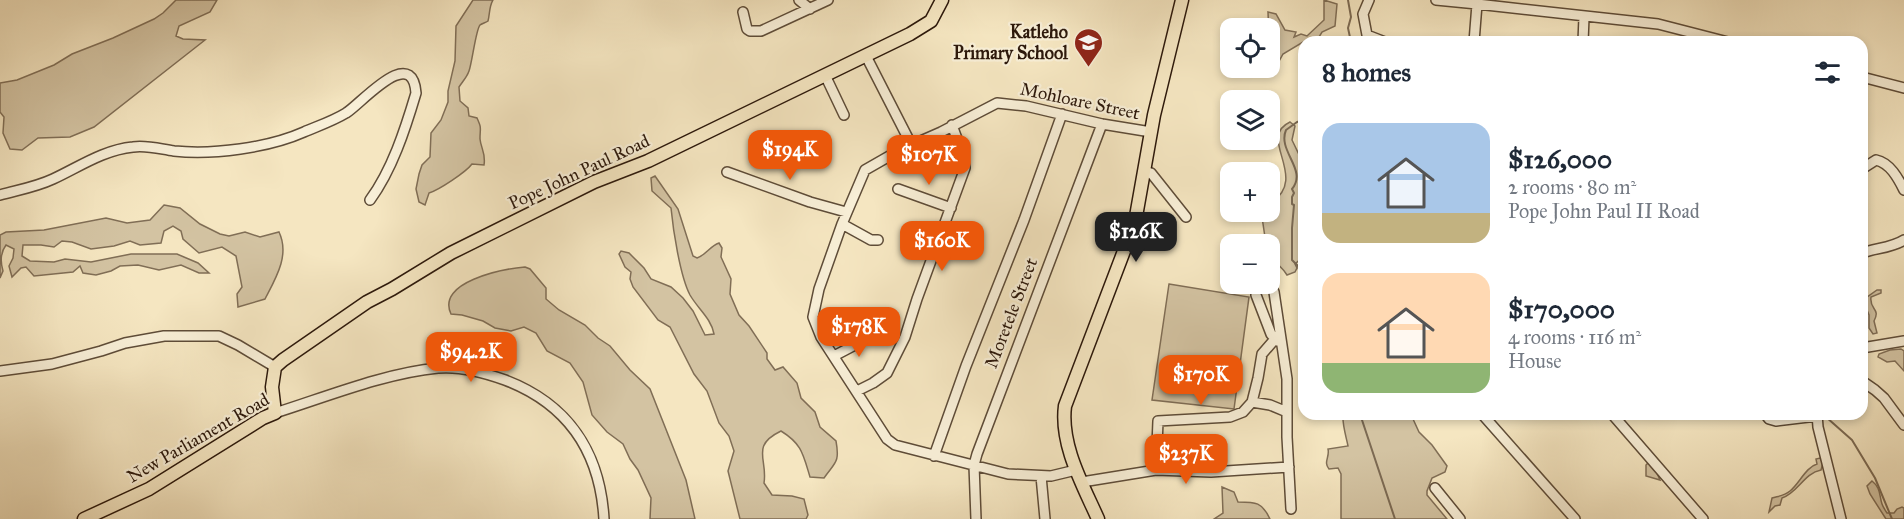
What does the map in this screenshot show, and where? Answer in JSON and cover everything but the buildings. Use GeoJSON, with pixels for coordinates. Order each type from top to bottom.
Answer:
{"type":"FeatureCollection","features":[{"type":"Feature","properties":{"kind":"main road","name":"Pope John Paul Road"},"geometry":{"type":"LineString","coordinates":[[275,367],[368,302],[451,253],[594,182],[648,161],[910,34],[931,21],[942,0]]}},
{"type":"Feature","properties":{"kind":"main road"},"geometry":{"type":"LineString","coordinates":[[1098,519],[1076,470],[1064,425],[1065,406],[1135,222],[1151,132],[1182,0]]}},
{"type":"Feature","properties":{"kind":"main road"},"geometry":{"type":"LineString","coordinates":[[275,367],[272,387],[275,413]]}},
{"type":"Feature","properties":{"kind":"main road","name":"New Parliament Road"},"geometry":{"type":"LineString","coordinates":[[86,519],[149,489],[275,413]]}},
{"type":"Feature","properties":{"kind":"street"},"geometry":{"type":"LineString","coordinates":[[800,0],[810,9]]}},
{"type":"Feature","properties":{"kind":"street"},"geometry":{"type":"LineString","coordinates":[[743,12],[747,29],[760,31],[828,0]]}},
{"type":"Feature","properties":{"kind":"street"},"geometry":{"type":"LineString","coordinates":[[1369,0],[1363,14],[1367,35],[1370,36]]}},
{"type":"Feature","properties":{"kind":"street"},"geometry":{"type":"LineString","coordinates":[[1436,0],[1658,24],[1705,36]]}},
{"type":"Feature","properties":{"kind":"street"},"geometry":{"type":"LineString","coordinates":[[1474,36],[1477,4]]}},
{"type":"Feature","properties":{"kind":"street"},"geometry":{"type":"LineString","coordinates":[[1583,36],[1584,17]]}},
{"type":"Feature","properties":{"kind":"street"},"geometry":{"type":"LineString","coordinates":[[866,56],[911,144]]}},
{"type":"Feature","properties":{"kind":"street"},"geometry":{"type":"LineString","coordinates":[[0,195],[46,182],[89,160],[129,148],[150,147],[174,151],[225,150],[270,143],[300,133],[345,113],[385,80],[394,75],[404,75],[415,83],[416,93],[392,161],[380,187],[370,200]]}},
{"type":"Feature","properties":{"kind":"street"},"geometry":{"type":"LineString","coordinates":[[825,75],[844,116]]}},
{"type":"Feature","properties":{"kind":"street"},"geometry":{"type":"LineString","coordinates":[[1868,79],[1904,88]]}},
{"type":"Feature","properties":{"kind":"street","name":"Mohloare Street"},"geometry":{"type":"LineString","coordinates":[[1076,470],[1051,476],[1008,474],[895,445],[887,439],[821,337],[813,317],[819,289],[846,212],[866,170],[911,144],[941,132],[997,103],[1015,104],[1102,124],[1151,132]]}},
{"type":"Feature","properties":{"kind":"street"},"geometry":{"type":"LineString","coordinates":[[934,456],[1062,114]]}},
{"type":"Feature","properties":{"kind":"street","name":"Moretele Street"},"geometry":{"type":"LineString","coordinates":[[976,519],[974,465],[999,391],[1102,124]]}},
{"type":"Feature","properties":{"kind":"street"},"geometry":{"type":"LineString","coordinates":[[856,391],[887,373],[905,338],[965,168],[963,155],[952,125]]}},
{"type":"Feature","properties":{"kind":"street"},"geometry":{"type":"LineString","coordinates":[[1868,165],[1876,160],[1882,161],[1896,174],[1904,190]]}},
{"type":"Feature","properties":{"kind":"street"},"geometry":{"type":"LineString","coordinates":[[1144,171],[1151,173],[1186,217]]}},
{"type":"Feature","properties":{"kind":"street"},"geometry":{"type":"LineString","coordinates":[[727,172],[810,202],[846,212]]}},
{"type":"Feature","properties":{"kind":"street"},"geometry":{"type":"LineString","coordinates":[[898,189],[951,208]]}},
{"type":"Feature","properties":{"kind":"street"},"geometry":{"type":"LineString","coordinates":[[842,224],[871,240],[878,240]]}},
{"type":"Feature","properties":{"kind":"street"},"geometry":{"type":"LineString","coordinates":[[1868,251],[1898,244],[1904,240]]}},
{"type":"Feature","properties":{"kind":"street"},"geometry":{"type":"LineString","coordinates":[[1274,294],[1278,341],[1287,379],[1291,509]]}},
{"type":"Feature","properties":{"kind":"street"},"geometry":{"type":"LineString","coordinates":[[1256,295],[1278,341]]}},
{"type":"Feature","properties":{"kind":"street"},"geometry":{"type":"LineString","coordinates":[[834,356],[853,346],[859,333]]}},
{"type":"Feature","properties":{"kind":"street"},"geometry":{"type":"LineString","coordinates":[[0,371],[52,364],[125,343],[165,336],[219,336],[275,367]]}},
{"type":"Feature","properties":{"kind":"street"},"geometry":{"type":"LineString","coordinates":[[1156,470],[1158,421],[1230,417],[1243,412],[1252,402],[1262,354],[1278,341]]}},
{"type":"Feature","properties":{"kind":"street"},"geometry":{"type":"LineString","coordinates":[[1868,347],[1904,341]]}},
{"type":"Feature","properties":{"kind":"street","name":"New Parliament Road"},"geometry":{"type":"LineString","coordinates":[[275,413],[405,373],[464,368],[486,374],[536,394],[563,416],[590,455],[601,493],[604,519]]}},
{"type":"Feature","properties":{"kind":"street"},"geometry":{"type":"LineString","coordinates":[[1868,385],[1884,398],[1904,425]]}},
{"type":"Feature","properties":{"kind":"street"},"geometry":{"type":"LineString","coordinates":[[1252,402],[1287,411]]}},
{"type":"Feature","properties":{"kind":"street"},"geometry":{"type":"LineString","coordinates":[[1487,420],[1575,519]]}},
{"type":"Feature","properties":{"kind":"street"},"geometry":{"type":"LineString","coordinates":[[1617,420],[1703,519]]}},
{"type":"Feature","properties":{"kind":"street"},"geometry":{"type":"LineString","coordinates":[[1817,420],[1840,519]]}},
{"type":"Feature","properties":{"kind":"street"},"geometry":{"type":"LineString","coordinates":[[1082,482],[1156,470],[1211,472],[1288,467]]}},
{"type":"Feature","properties":{"kind":"street"},"geometry":{"type":"LineString","coordinates":[[1041,476],[1045,519]]}},
{"type":"Feature","properties":{"kind":"street"},"geometry":{"type":"LineString","coordinates":[[1435,488],[1461,519]]}},
{"type":"Feature","properties":{"kind":"shaded area"},"geometry":{"type":"Polygon","coordinates":[[[176,0],[217,0],[210,12],[179,26],[176,36],[183,39],[205,40],[94,127],[70,137],[38,138],[22,150],[10,149],[3,133],[4,117],[0,112],[0,83],[17,80],[54,65],[72,54],[154,19],[176,0]]]}},
{"type":"Feature","properties":{"kind":"shaded area"},"geometry":{"type":"Polygon","coordinates":[[[473,0],[493,0],[488,21],[480,25],[468,73],[459,87],[460,101],[468,108],[469,116],[477,118],[480,124],[484,165],[472,164],[452,180],[429,193],[425,205],[419,202],[416,189],[419,174],[422,165],[430,157],[431,133],[441,120],[448,102],[448,91],[455,61],[456,26],[473,0]]]}},
{"type":"Feature","properties":{"kind":"shaded area"},"geometry":{"type":"Polygon","coordinates":[[[1324,0],[1337,4],[1335,26],[1322,32],[1320,36],[1307,36],[1324,20],[1324,0]]]}},
{"type":"Feature","properties":{"kind":"shaded area"},"geometry":{"type":"Polygon","coordinates":[[[1268,12],[1276,14],[1278,18],[1268,18],[1268,12]]]}},
{"type":"Feature","properties":{"kind":"shaded area"},"geometry":{"type":"Polygon","coordinates":[[[1280,21],[1285,30],[1296,32],[1294,37],[1301,34],[1307,36],[1298,36],[1298,45],[1283,54],[1280,60],[1280,21]]]}},
{"type":"Feature","properties":{"kind":"shaded area"},"geometry":{"type":"Polygon","coordinates":[[[1290,122],[1295,126],[1292,140],[1298,153],[1298,261],[1295,264],[1297,268],[1295,272],[1287,275],[1280,266],[1280,234],[1265,234],[1263,222],[1280,222],[1280,195],[1286,182],[1280,150],[1280,132],[1290,122]]]}},
{"type":"Feature","properties":{"kind":"shaded area"},"geometry":{"type":"Polygon","coordinates":[[[655,176],[678,209],[693,256],[700,257],[719,243],[722,248],[721,257],[731,279],[730,294],[739,315],[767,353],[767,359],[775,370],[783,367],[797,383],[801,398],[815,412],[820,427],[836,441],[837,458],[824,478],[810,477],[798,445],[781,431],[766,442],[763,448],[764,483],[772,495],[804,499],[808,515],[806,519],[740,519],[728,471],[734,451],[729,436],[719,423],[707,391],[694,374],[670,327],[658,320],[633,287],[630,279],[631,272],[625,267],[619,254],[621,251],[629,253],[651,279],[671,287],[683,298],[693,311],[705,335],[714,334],[710,323],[686,287],[671,208],[652,191],[651,178],[655,176]]]}},
{"type":"Feature","properties":{"kind":"shaded area"},"geometry":{"type":"Polygon","coordinates":[[[164,205],[180,208],[200,224],[220,234],[229,236],[245,232],[260,237],[279,232],[283,249],[282,258],[277,275],[265,299],[238,307],[237,294],[242,287],[236,256],[222,247],[199,253],[183,239],[181,231],[173,226],[164,231],[161,243],[140,245],[130,241],[91,249],[62,241],[54,247],[23,245],[22,256],[30,261],[54,262],[65,259],[91,262],[131,254],[177,254],[198,263],[209,273],[199,273],[181,265],[159,270],[138,265],[120,266],[96,275],[83,273],[80,266],[73,272],[34,276],[26,267],[21,268],[12,277],[9,266],[14,249],[6,245],[2,254],[3,271],[0,278],[0,235],[6,232],[44,230],[106,218],[127,223],[150,220],[164,205]]]}},
{"type":"Feature","properties":{"kind":"shaded area"},"geometry":{"type":"Polygon","coordinates":[[[525,267],[530,269],[546,288],[546,299],[559,310],[585,325],[610,346],[650,389],[686,480],[695,519],[650,519],[651,498],[623,444],[607,432],[592,415],[583,382],[570,363],[547,351],[536,333],[524,327],[511,331],[495,328],[483,321],[451,314],[449,303],[453,293],[462,286],[488,274],[525,267]]]}},
{"type":"Feature","properties":{"kind":"shaded area"},"geometry":{"type":"Polygon","coordinates":[[[1169,284],[1249,297],[1234,409],[1152,400],[1169,284]]]}},
{"type":"Feature","properties":{"kind":"shaded area"},"geometry":{"type":"Polygon","coordinates":[[[1881,290],[1881,293],[1871,297],[1876,311],[1874,321],[1877,333],[1873,334],[1869,328],[1868,296],[1881,290]]]}},
{"type":"Feature","properties":{"kind":"shaded area"},"geometry":{"type":"Polygon","coordinates":[[[1890,350],[1904,351],[1904,371],[1895,361],[1887,362],[1878,357],[1879,354],[1890,350]]]}},
{"type":"Feature","properties":{"kind":"shaded area"},"geometry":{"type":"Polygon","coordinates":[[[1344,420],[1413,420],[1419,432],[1447,466],[1445,472],[1432,478],[1427,495],[1447,519],[1341,519],[1341,474],[1338,468],[1329,469],[1327,462],[1328,449],[1348,446],[1344,420]]]}},
{"type":"Feature","properties":{"kind":"shaded area"},"geometry":{"type":"Polygon","coordinates":[[[1820,458],[1823,463],[1821,470],[1810,475],[1782,498],[1780,505],[1775,506],[1769,512],[1772,498],[1790,491],[1809,469],[1817,464],[1816,459],[1820,458]]]}},
{"type":"Feature","properties":{"kind":"shaded area"},"geometry":{"type":"Polygon","coordinates":[[[1649,462],[1660,480],[1646,476],[1646,465],[1649,462]]]}},
{"type":"Feature","properties":{"kind":"shaded area"},"geometry":{"type":"Polygon","coordinates":[[[1872,481],[1878,489],[1887,513],[1894,513],[1902,507],[1904,508],[1904,519],[1886,519],[1867,486],[1872,481]]]}},
{"type":"Feature","properties":{"kind":"shaded area"},"geometry":{"type":"Polygon","coordinates":[[[1222,487],[1234,492],[1238,502],[1261,506],[1270,519],[1214,519],[1223,513],[1222,487]]]}},
{"type":"Feature","properties":{"kind":"waterway"},"geometry":{"type":"LineString","coordinates":[[1348,0],[1351,17],[1348,28],[1350,36]]}},
{"type":"Feature","properties":{"kind":"waterway"},"geometry":{"type":"LineString","coordinates":[[1298,122],[1286,130],[1284,138],[1297,175],[1292,189],[1294,193],[1292,197],[1294,205],[1292,260],[1298,266]]}},
{"type":"Feature","properties":{"kind":"waterway"},"geometry":{"type":"LineString","coordinates":[[1362,420],[1395,519]]}},
{"type":"Feature","properties":{"kind":"waterway"},"geometry":{"type":"LineString","coordinates":[[1829,420],[1852,440],[1875,478],[1892,519]]}},
{"type":"Feature","properties":{"kind":"place","name":"Katleho Primary School"},"geometry":{"type":"Point","coordinates":[1089,68]}}]}
